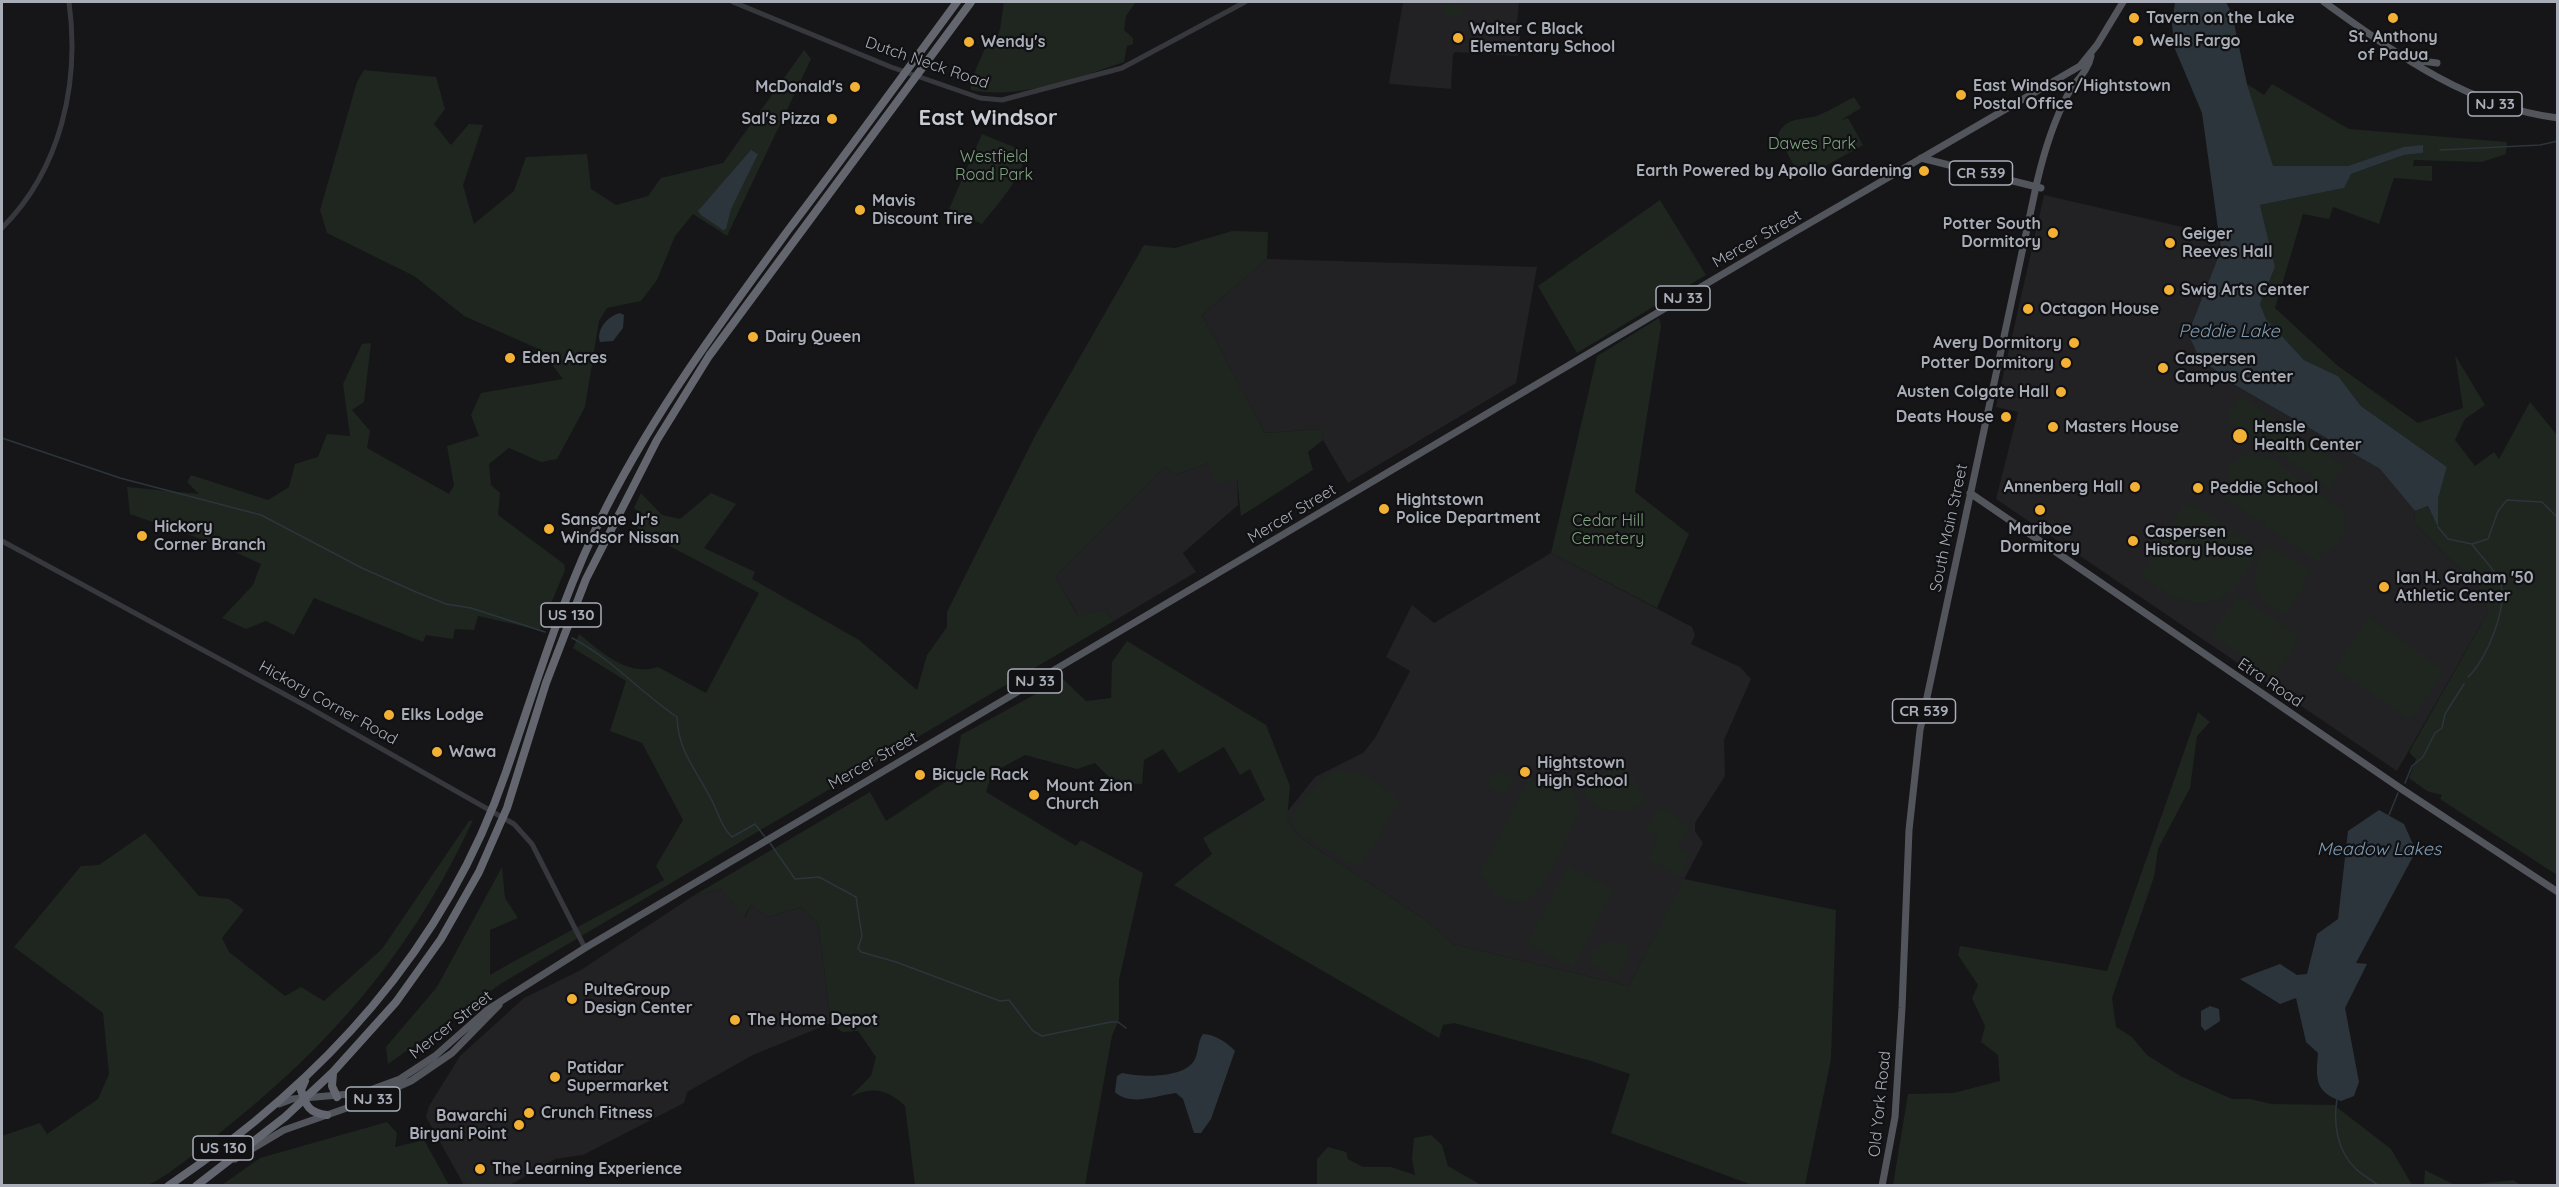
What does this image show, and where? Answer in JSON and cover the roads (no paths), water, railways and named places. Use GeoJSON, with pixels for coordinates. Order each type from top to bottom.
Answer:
{"type":"FeatureCollection","features":[{"type":"Feature","properties":{"kind":"highway","name":"US 130"},"geometry":{"type":"LineString","coordinates":[[168,1185],[230,1143],[305,1080],[359,1024],[409,960],[452,892],[491,810],[560,615],[606,509],[622,479],[700,350],[957,2]]}},
{"type":"Feature","properties":{"kind":"highway","name":"US 130"},"geometry":{"type":"LineString","coordinates":[[196,1185],[304,1100],[333,1072],[380,1022],[427,960],[467,895],[503,817],[569,620],[595,558],[647,459],[709,356],[971,2]]}},
{"type":"Feature","properties":{"kind":"highway"},"geometry":{"type":"LineString","coordinates":[[333,1072],[332,1086],[337,1097]]}},
{"type":"Feature","properties":{"kind":"highway"},"geometry":{"type":"LineString","coordinates":[[305,1080],[301,1090],[310,1110],[327,1115]]}},
{"type":"Feature","properties":{"kind":"main road","name":"NJ 33"},"geometry":{"type":"LineString","coordinates":[[2092,53],[2121,2]]}},
{"type":"Feature","properties":{"kind":"main road","name":"NJ 33"},"geometry":{"type":"LineString","coordinates":[[2324,2],[2443,81],[2485,100],[2523,112],[2558,118]]}},
{"type":"Feature","properties":{"kind":"main road","name":"South Main Street"},"geometry":{"type":"LineString","coordinates":[[1902,1025],[1909,830],[1915,763],[1970,493],[2039,187],[2057,116],[2070,90],[2090,63],[2092,53]]}},
{"type":"Feature","properties":{"kind":"main road","name":"Mercer Street"},"geometry":{"type":"LineString","coordinates":[[275,1106],[285,1100],[337,1097],[374,1090],[411,1073],[435,1056],[487,1010],[523,985],[2067,74],[2080,66],[2092,53]]}},
{"type":"Feature","properties":{"kind":"main road"},"geometry":{"type":"LineString","coordinates":[[2407,58],[2437,63]]}},
{"type":"Feature","properties":{"kind":"main road","name":"CR 539"},"geometry":{"type":"LineString","coordinates":[[1922,158],[2039,187]]}},
{"type":"Feature","properties":{"kind":"main road","name":"Etra Road"},"geometry":{"type":"LineString","coordinates":[[1970,493],[2273,702],[2558,892]]}},
{"type":"Feature","properties":{"kind":"main road","name":"Mercer Street"},"geometry":{"type":"LineString","coordinates":[[220,1168],[284,1130],[380,1096],[431,1069],[452,1053],[506,998]]}},
{"type":"Feature","properties":{"kind":"main road","name":"Old York Road"},"geometry":{"type":"LineString","coordinates":[[1882,1185],[1895,1117],[1902,1025]]}},
{"type":"Feature","properties":{"kind":"street"},"geometry":{"type":"LineString","coordinates":[[2,228],[34,186],[62,127],[72,68],[69,2]]}},
{"type":"Feature","properties":{"kind":"street","name":"Dutch Neck Road"},"geometry":{"type":"LineString","coordinates":[[733,2],[905,72],[980,98],[1011,99],[1122,68],[1245,2]]}},
{"type":"Feature","properties":{"kind":"street","name":"Hickory Corner Road"},"geometry":{"type":"LineString","coordinates":[[2,541],[277,690],[503,817],[523,832],[532,844],[585,948]]}},
{"type":"Feature","properties":{"kind":"water","name":"Peddie Lake"},"geometry":{"type":"Polygon","coordinates":[[[2175,2],[2226,2],[2232,14],[2247,84],[2273,166],[2348,166],[2404,147],[2423,145],[2423,153],[2404,155],[2351,174],[2344,188],[2260,205],[2275,267],[2260,304],[2266,319],[2304,360],[2338,376],[2361,406],[2447,467],[2438,499],[2438,527],[2428,506],[2415,511],[2380,469],[2235,385],[2199,358],[2188,333],[2221,250],[2202,113],[2175,49],[2172,25],[2175,2]]]}},
{"type":"Feature","properties":{"kind":"water"},"geometry":{"type":"Polygon","coordinates":[[[751,150],[758,154],[731,209],[726,229],[723,230],[698,211],[751,150]]]}},
{"type":"Feature","properties":{"kind":"water"},"geometry":{"type":"Polygon","coordinates":[[[620,313],[624,315],[623,328],[613,341],[600,342],[601,328],[611,317],[620,313]]]}},
{"type":"Feature","properties":{"kind":"water","name":"Meadow Lakes"},"geometry":{"type":"Polygon","coordinates":[[[2379,810],[2404,824],[2416,851],[2356,963],[2367,964],[2345,1008],[2359,1082],[2354,1096],[2341,1101],[2321,1088],[2317,1076],[2318,1053],[2306,1042],[2296,998],[2280,1004],[2240,979],[2280,964],[2297,975],[2307,974],[2317,934],[2338,919],[2348,831],[2379,810]]]}},
{"type":"Feature","properties":{"kind":"water"},"geometry":{"type":"Polygon","coordinates":[[[2210,1006],[2219,1009],[2220,1021],[2205,1031],[2201,1026],[2201,1011],[2210,1006]]]}},
{"type":"Feature","properties":{"kind":"water"},"geometry":{"type":"Polygon","coordinates":[[[1203,1034],[1220,1040],[1235,1051],[1211,1119],[1201,1133],[1194,1133],[1183,1099],[1176,1093],[1144,1099],[1128,1099],[1115,1092],[1117,1076],[1122,1073],[1161,1075],[1171,1074],[1188,1067],[1196,1058],[1203,1034]]]}},
{"type":"Feature","properties":{"kind":"waterway"},"geometry":{"type":"LineString","coordinates":[[2440,150],[2540,145],[2558,141]]}},
{"type":"Feature","properties":{"kind":"waterway"},"geometry":{"type":"LineString","coordinates":[[2,438],[120,478],[261,515],[362,568],[416,592],[446,604],[471,608],[545,632]]}},
{"type":"Feature","properties":{"kind":"waterway"},"geometry":{"type":"LineString","coordinates":[[2438,527],[2448,539],[2472,544],[2488,539],[2498,511],[2507,500],[2542,502],[2558,518]]}},
{"type":"Feature","properties":{"kind":"waterway"},"geometry":{"type":"LineString","coordinates":[[2558,528],[2558,545]]}},
{"type":"Feature","properties":{"kind":"waterway"},"geometry":{"type":"LineString","coordinates":[[2468,677],[2482,659],[2494,632],[2499,618],[2502,592],[2500,582],[2491,567],[2472,544]]}},
{"type":"Feature","properties":{"kind":"waterway"},"geometry":{"type":"LineString","coordinates":[[572,638],[600,655],[677,717],[678,730],[685,753],[723,826],[732,837],[755,824],[765,837]]}},
{"type":"Feature","properties":{"kind":"waterway"},"geometry":{"type":"LineString","coordinates":[[2405,783],[2412,766],[2423,757],[2435,733],[2442,728],[2445,714],[2464,684]]}},
{"type":"Feature","properties":{"kind":"waterway"},"geometry":{"type":"LineString","coordinates":[[2389,815],[2398,793]]}},
{"type":"Feature","properties":{"kind":"waterway"},"geometry":{"type":"LineString","coordinates":[[770,843],[795,879],[819,877],[856,897],[862,936],[858,948],[861,952],[896,962],[1000,1001],[1009,1000],[1033,1031],[1042,1036],[1111,1022],[1118,1022],[1126,1028]]}},
{"type":"Feature","properties":{"kind":"waterway"},"geometry":{"type":"LineString","coordinates":[[2337,1099],[2336,1127],[2344,1154],[2356,1169],[2379,1186]]}},
{"type":"Feature","properties":{"kind":"place","name":"Tavern on the Lake"},"geometry":{"type":"Point","coordinates":[2134,18]}},
{"type":"Feature","properties":{"kind":"place","name":"St. Anthony of Padua"},"geometry":{"type":"Point","coordinates":[2393,18]}},
{"type":"Feature","properties":{"kind":"place","name":"Walter C Black Elementary School"},"geometry":{"type":"Point","coordinates":[1458,38]}},
{"type":"Feature","properties":{"kind":"place","name":"Wells Fargo"},"geometry":{"type":"Point","coordinates":[2138,41]}},
{"type":"Feature","properties":{"kind":"place","name":"Wendy's"},"geometry":{"type":"Point","coordinates":[969,42]}},
{"type":"Feature","properties":{"kind":"place","name":"McDonald's"},"geometry":{"type":"Point","coordinates":[855,87]}},
{"type":"Feature","properties":{"kind":"place","name":"East Windsor/Hightstown Postal Office"},"geometry":{"type":"Point","coordinates":[1961,95]}},
{"type":"Feature","properties":{"kind":"place","name":"Sal's Pizza"},"geometry":{"type":"Point","coordinates":[832,119]}},
{"type":"Feature","properties":{"kind":"place","name":"Earth Powered by Apollo Gardening"},"geometry":{"type":"Point","coordinates":[1924,171]}},
{"type":"Feature","properties":{"kind":"place","name":"Mavis Discount Tire"},"geometry":{"type":"Point","coordinates":[860,210]}},
{"type":"Feature","properties":{"kind":"place","name":"Potter South Dormitory"},"geometry":{"type":"Point","coordinates":[2053,233]}},
{"type":"Feature","properties":{"kind":"place","name":"Geiger Reeves Hall"},"geometry":{"type":"Point","coordinates":[2170,243]}},
{"type":"Feature","properties":{"kind":"place","name":"Swig Arts Center"},"geometry":{"type":"Point","coordinates":[2169,290]}},
{"type":"Feature","properties":{"kind":"place","name":"Octagon House"},"geometry":{"type":"Point","coordinates":[2028,309]}},
{"type":"Feature","properties":{"kind":"place","name":"Dairy Queen"},"geometry":{"type":"Point","coordinates":[753,337]}},
{"type":"Feature","properties":{"kind":"place","name":"Avery Dormitory"},"geometry":{"type":"Point","coordinates":[2074,343]}},
{"type":"Feature","properties":{"kind":"place","name":"Eden Acres"},"geometry":{"type":"Point","coordinates":[510,358]}},
{"type":"Feature","properties":{"kind":"place","name":"Potter Dormitory"},"geometry":{"type":"Point","coordinates":[2066,363]}},
{"type":"Feature","properties":{"kind":"place","name":"Caspersen Campus Center"},"geometry":{"type":"Point","coordinates":[2163,368]}},
{"type":"Feature","properties":{"kind":"place","name":"Austen Colgate Hall"},"geometry":{"type":"Point","coordinates":[2061,392]}},
{"type":"Feature","properties":{"kind":"place","name":"Deats House"},"geometry":{"type":"Point","coordinates":[2006,417]}},
{"type":"Feature","properties":{"kind":"place","name":"Masters House"},"geometry":{"type":"Point","coordinates":[2053,427]}},
{"type":"Feature","properties":{"kind":"place","name":"Hensle Health Center"},"geometry":{"type":"Point","coordinates":[2240,436]}},
{"type":"Feature","properties":{"kind":"place","name":"Annenberg Hall"},"geometry":{"type":"Point","coordinates":[2135,487]}},
{"type":"Feature","properties":{"kind":"place","name":"Peddie School"},"geometry":{"type":"Point","coordinates":[2198,488]}},
{"type":"Feature","properties":{"kind":"place","name":"Hightstown Police Department"},"geometry":{"type":"Point","coordinates":[1384,509]}},
{"type":"Feature","properties":{"kind":"place","name":"Mariboe Dormitory"},"geometry":{"type":"Point","coordinates":[2040,510]}},
{"type":"Feature","properties":{"kind":"place","name":"Sansone Jr's Windsor Nissan"},"geometry":{"type":"Point","coordinates":[549,529]}},
{"type":"Feature","properties":{"kind":"place","name":"Hickory Corner Branch"},"geometry":{"type":"Point","coordinates":[142,536]}},
{"type":"Feature","properties":{"kind":"place","name":"Caspersen History House"},"geometry":{"type":"Point","coordinates":[2133,541]}},
{"type":"Feature","properties":{"kind":"place","name":"Ian H. Graham '50 Athletic Center"},"geometry":{"type":"Point","coordinates":[2384,587]}},
{"type":"Feature","properties":{"kind":"place","name":"Elks Lodge"},"geometry":{"type":"Point","coordinates":[389,715]}},
{"type":"Feature","properties":{"kind":"place","name":"Wawa"},"geometry":{"type":"Point","coordinates":[437,752]}},
{"type":"Feature","properties":{"kind":"place","name":"Hightstown High School"},"geometry":{"type":"Point","coordinates":[1525,772]}},
{"type":"Feature","properties":{"kind":"place","name":"Bicycle Rack"},"geometry":{"type":"Point","coordinates":[920,775]}},
{"type":"Feature","properties":{"kind":"place","name":"Mount Zion Church"},"geometry":{"type":"Point","coordinates":[1034,795]}},
{"type":"Feature","properties":{"kind":"place","name":"PulteGroup Design Center"},"geometry":{"type":"Point","coordinates":[572,999]}},
{"type":"Feature","properties":{"kind":"place","name":"The Home Depot"},"geometry":{"type":"Point","coordinates":[735,1020]}},
{"type":"Feature","properties":{"kind":"place","name":"Patidar Supermarket"},"geometry":{"type":"Point","coordinates":[555,1077]}},
{"type":"Feature","properties":{"kind":"place","name":"Crunch Fitness"},"geometry":{"type":"Point","coordinates":[529,1113]}},
{"type":"Feature","properties":{"kind":"place","name":"Bawarchi Biryani Point"},"geometry":{"type":"Point","coordinates":[519,1125]}},
{"type":"Feature","properties":{"kind":"place","name":"The Learning Experience"},"geometry":{"type":"Point","coordinates":[480,1169]}},
{"type":"Feature","properties":{"kind":"district","name":"East Windsor"},"geometry":{"type":"Point","coordinates":[988,118]}},
{"type":"Feature","properties":{"kind":"park label","name":"Dawes Park"},"geometry":{"type":"Point","coordinates":[1812,144]}},
{"type":"Feature","properties":{"kind":"park label","name":"Westfield Road Park"},"geometry":{"type":"Point","coordinates":[994,166]}},
{"type":"Feature","properties":{"kind":"park label","name":"Cedar Hill Cemetery"},"geometry":{"type":"Point","coordinates":[1608,530]}}]}
